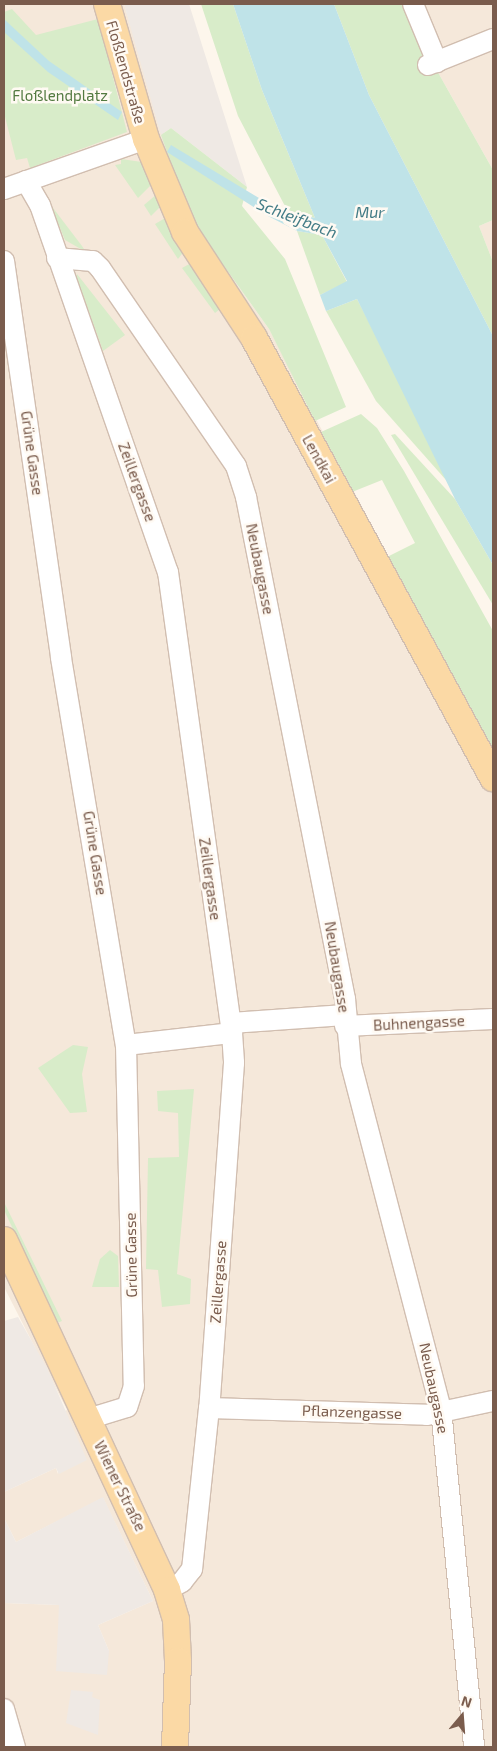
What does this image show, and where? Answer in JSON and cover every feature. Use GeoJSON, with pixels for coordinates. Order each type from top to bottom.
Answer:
{"type":"FeatureCollection","features":[{"type":"Feature","properties":{"kind":"main road","name":"Floßlendstraße"},"geometry":{"type":"LineString","coordinates":[[107,4],[146,139]]}},
{"type":"Feature","properties":{"kind":"main road","name":"Lendkai"},"geometry":{"type":"LineString","coordinates":[[146,139],[185,232],[254,338],[493,778]]}},
{"type":"Feature","properties":{"kind":"main road","name":"Wiener Straße"},"geometry":{"type":"LineString","coordinates":[[4,1240],[168,1590],[176,1620],[178,1661],[175,1747]]}},
{"type":"Feature","properties":{"kind":"street"},"geometry":{"type":"LineString","coordinates":[[413,4],[432,64],[493,39]]}},
{"type":"Feature","properties":{"kind":"street"},"geometry":{"type":"LineString","coordinates":[[4,189],[146,139]]}},
{"type":"Feature","properties":{"kind":"street","name":"Zeillergasse"},"geometry":{"type":"LineString","coordinates":[[26,181],[40,205],[168,572],[231,1028],[234,1063],[209,1408],[192,1569],[182,1582],[168,1590]]}},
{"type":"Feature","properties":{"kind":"street","name":"Neubaugasse"},"geometry":{"type":"LineString","coordinates":[[57,258],[93,261],[100,268],[236,466],[246,497],[345,1021],[414,1320],[425,1338],[441,1409],[474,1747]]}},
{"type":"Feature","properties":{"kind":"street","name":"Grüne Gasse"},"geometry":{"type":"LineString","coordinates":[[4,261],[61,658],[126,1045],[134,1386],[127,1407],[88,1419]]}},
{"type":"Feature","properties":{"kind":"street","name":"Buhnengasse"},"geometry":{"type":"LineString","coordinates":[[126,1045],[231,1028],[345,1021],[493,1019]]}},
{"type":"Feature","properties":{"kind":"street","name":"Pflanzengasse"},"geometry":{"type":"LineString","coordinates":[[209,1408],[427,1415],[441,1409],[493,1401]]}},
{"type":"Feature","properties":{"kind":"street"},"geometry":{"type":"LineString","coordinates":[[4,1709],[15,1747]]}},
{"type":"Feature","properties":{"kind":"shaded area"},"geometry":{"type":"Polygon","coordinates":[[[4,4],[124,4],[191,220],[269,329],[493,757],[493,1747],[4,1747],[4,1603],[59,1605],[109,1651],[98,1625],[153,1601],[103,1498],[16,1542],[4,1518],[4,1492],[56,1468],[58,1474],[63,1412],[67,1410],[4,1287],[4,4]]]}},
{"type":"Feature","properties":{"kind":"shaded area"},"geometry":{"type":"Polygon","coordinates":[[[124,4],[189,4],[247,187],[171,128],[161,135],[124,4]]]}},
{"type":"Feature","properties":{"kind":"shaded area"},"geometry":{"type":"Polygon","coordinates":[[[408,4],[493,4],[493,170],[431,60],[408,4]]]}},
{"type":"Feature","properties":{"kind":"shaded area"},"geometry":{"type":"Polygon","coordinates":[[[493,220],[493,262],[479,226],[493,220]]]}},
{"type":"Feature","properties":{"kind":"shaded area"},"geometry":{"type":"Polygon","coordinates":[[[18,1317],[47,1368],[87,1460],[59,1474],[56,1468],[4,1492],[4,1321],[18,1317]]]}},
{"type":"Feature","properties":{"kind":"shaded area"},"geometry":{"type":"Polygon","coordinates":[[[103,1497],[153,1601],[98,1625],[109,1651],[107,1675],[56,1671],[59,1605],[4,1603],[4,1518],[16,1542],[103,1497]]]}},
{"type":"Feature","properties":{"kind":"shaded area"},"geometry":{"type":"Polygon","coordinates":[[[71,1690],[93,1692],[92,1697],[100,1700],[98,1735],[66,1723],[71,1690]]]}},
{"type":"Feature","properties":{"kind":"green space"},"geometry":{"type":"Polygon","coordinates":[[[201,4],[233,4],[262,90],[315,218],[287,210],[238,116],[201,4]]]}},
{"type":"Feature","properties":{"kind":"green space"},"geometry":{"type":"Polygon","coordinates":[[[334,4],[408,4],[431,60],[493,170],[493,220],[479,226],[493,262],[493,336],[369,95],[334,4]]]}},
{"type":"Feature","properties":{"kind":"green space","name":"Floßlendplatz"},"geometry":{"type":"Polygon","coordinates":[[[12,9],[36,35],[98,19],[127,132],[30,168],[27,158],[16,160],[4,113],[4,12],[12,9]]]}},
{"type":"Feature","properties":{"kind":"green space"},"geometry":{"type":"Polygon","coordinates":[[[171,128],[247,187],[242,206],[285,259],[346,407],[315,421],[269,329],[191,220],[161,135],[171,128]]]}},
{"type":"Feature","properties":{"kind":"green space"},"geometry":{"type":"Polygon","coordinates":[[[121,159],[142,162],[153,183],[138,198],[115,165],[121,164],[121,159]]]}},
{"type":"Feature","properties":{"kind":"green space"},"geometry":{"type":"Polygon","coordinates":[[[157,194],[162,205],[151,216],[144,205],[157,194]]]}},
{"type":"Feature","properties":{"kind":"green space"},"geometry":{"type":"Polygon","coordinates":[[[50,204],[82,246],[86,252],[65,240],[50,204]]]}},
{"type":"Feature","properties":{"kind":"green space"},"geometry":{"type":"Polygon","coordinates":[[[167,217],[185,250],[178,259],[155,224],[167,217]]]}},
{"type":"Feature","properties":{"kind":"green space"},"geometry":{"type":"Polygon","coordinates":[[[297,231],[322,235],[347,282],[320,295],[297,231]]]}},
{"type":"Feature","properties":{"kind":"green space"},"geometry":{"type":"Polygon","coordinates":[[[193,262],[225,305],[215,313],[182,268],[193,262]]]}},
{"type":"Feature","properties":{"kind":"green space"},"geometry":{"type":"Polygon","coordinates":[[[77,274],[125,335],[103,351],[80,287],[75,286],[77,274]]]}},
{"type":"Feature","properties":{"kind":"green space"},"geometry":{"type":"Polygon","coordinates":[[[357,299],[433,446],[446,480],[376,401],[326,311],[357,299]]]}},
{"type":"Feature","properties":{"kind":"green space"},"geometry":{"type":"Polygon","coordinates":[[[361,414],[377,428],[404,471],[493,631],[493,757],[385,558],[415,543],[382,480],[352,492],[321,432],[361,414]]]}},
{"type":"Feature","properties":{"kind":"green space"},"geometry":{"type":"Polygon","coordinates":[[[395,434],[455,499],[493,565],[493,605],[391,435],[395,434]]]}},
{"type":"Feature","properties":{"kind":"green space"},"geometry":{"type":"Polygon","coordinates":[[[73,1045],[88,1047],[82,1074],[87,1112],[70,1113],[38,1068],[73,1045]]]}},
{"type":"Feature","properties":{"kind":"green space"},"geometry":{"type":"Polygon","coordinates":[[[194,1089],[177,1274],[191,1279],[190,1304],[162,1307],[158,1270],[146,1269],[148,1158],[179,1157],[178,1113],[158,1111],[157,1091],[194,1089]]]}},
{"type":"Feature","properties":{"kind":"green space"},"geometry":{"type":"Polygon","coordinates":[[[4,1202],[62,1321],[57,1323],[4,1210],[4,1202]]]}},
{"type":"Feature","properties":{"kind":"green space"},"geometry":{"type":"Polygon","coordinates":[[[110,1250],[118,1256],[119,1287],[92,1287],[100,1259],[110,1250]]]}},
{"type":"Feature","properties":{"kind":"water","name":"Mur"},"geometry":{"type":"Polygon","coordinates":[[[233,4],[334,4],[369,95],[493,336],[493,565],[455,499],[357,299],[326,311],[320,295],[347,281],[322,235],[297,231],[268,216],[167,152],[171,145],[274,207],[315,218],[262,90],[233,4]]]}},
{"type":"Feature","properties":{"kind":"water"},"geometry":{"type":"Polygon","coordinates":[[[4,19],[49,61],[122,112],[118,120],[48,72],[4,32],[4,19]]]}},
{"type":"Feature","properties":{"kind":"pier"},"geometry":{"type":"Polygon","coordinates":[[[276,208],[287,210],[297,231],[284,224],[276,208]]]}},
{"type":"Feature","properties":{"kind":"water label","name":"Schleifbach"},"geometry":{"type":"Point","coordinates":[297,218]}}]}
